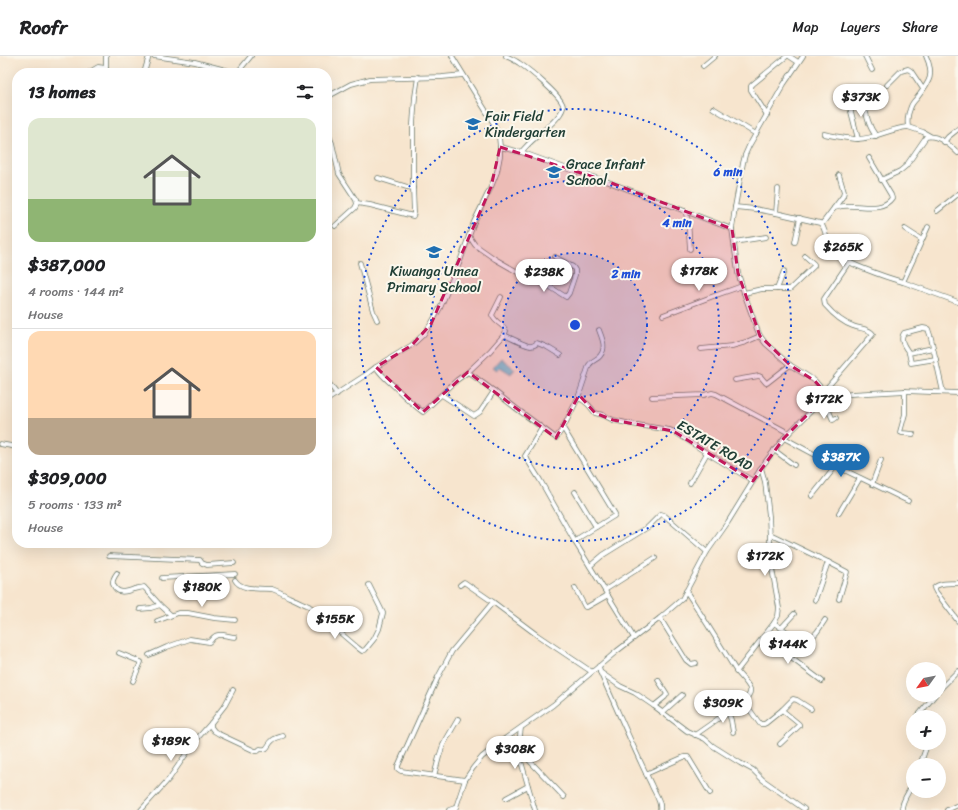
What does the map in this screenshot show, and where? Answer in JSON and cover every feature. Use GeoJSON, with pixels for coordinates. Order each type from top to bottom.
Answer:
{"type":"FeatureCollection","features":[{"type":"Feature","properties":{"kind":"street"},"geometry":{"type":"LineString","coordinates":[[106,56],[106,68]]}},
{"type":"Feature","properties":{"kind":"street"},"geometry":{"type":"LineString","coordinates":[[145,68],[149,56]]}},
{"type":"Feature","properties":{"kind":"street"},"geometry":{"type":"LineString","coordinates":[[154,56],[162,56],[217,68]]}},
{"type":"Feature","properties":{"kind":"street"},"geometry":{"type":"LineString","coordinates":[[241,68],[252,56]]}},
{"type":"Feature","properties":{"kind":"street"},"geometry":{"type":"LineString","coordinates":[[332,397],[412,345],[428,330],[460,264],[474,222],[497,172],[500,147],[499,137],[494,124],[452,56]]}},
{"type":"Feature","properties":{"kind":"street"},"geometry":{"type":"LineString","coordinates":[[506,56],[520,64],[558,96],[564,104],[561,113],[557,118],[521,152]]}},
{"type":"Feature","properties":{"kind":"street"},"geometry":{"type":"LineString","coordinates":[[703,66],[715,56]]}},
{"type":"Feature","properties":{"kind":"street"},"geometry":{"type":"LineString","coordinates":[[767,115],[751,90],[752,84],[788,56],[798,62]]}},
{"type":"Feature","properties":{"kind":"street"},"geometry":{"type":"LineString","coordinates":[[803,56],[784,84],[745,155],[732,229],[738,273],[760,336],[766,344],[790,365],[809,377],[830,398]]}},
{"type":"Feature","properties":{"kind":"street"},"geometry":{"type":"LineString","coordinates":[[865,56],[872,70]]}},
{"type":"Feature","properties":{"kind":"street"},"geometry":{"type":"LineString","coordinates":[[908,127],[907,120],[910,109],[929,80],[931,70],[926,56]]}},
{"type":"Feature","properties":{"kind":"street"},"geometry":{"type":"LineString","coordinates":[[887,85],[902,71],[908,69],[923,89]]}},
{"type":"Feature","properties":{"kind":"street"},"geometry":{"type":"LineString","coordinates":[[332,94],[351,84],[370,79],[463,75]]}},
{"type":"Feature","properties":{"kind":"street"},"geometry":{"type":"LineString","coordinates":[[357,203],[413,216],[413,124],[418,77]]}},
{"type":"Feature","properties":{"kind":"street"},"geometry":{"type":"LineString","coordinates":[[863,98],[870,127],[876,136]]}},
{"type":"Feature","properties":{"kind":"street"},"geometry":{"type":"LineString","coordinates":[[848,100],[858,139]]}},
{"type":"Feature","properties":{"kind":"street"},"geometry":{"type":"LineString","coordinates":[[713,108],[756,134]]}},
{"type":"Feature","properties":{"kind":"street"},"geometry":{"type":"LineString","coordinates":[[824,134],[858,139],[876,136],[896,129],[908,127],[936,137],[958,153]]}},
{"type":"Feature","properties":{"kind":"street"},"geometry":{"type":"LineString","coordinates":[[944,142],[958,129]]}},
{"type":"Feature","properties":{"kind":"street"},"geometry":{"type":"LineString","coordinates":[[881,180],[900,171],[906,166],[926,137],[930,136]]}},
{"type":"Feature","properties":{"kind":"street"},"geometry":{"type":"LineString","coordinates":[[332,144],[339,174],[357,203],[355,208],[335,226]]}},
{"type":"Feature","properties":{"kind":"street"},"geometry":{"type":"LineString","coordinates":[[500,147],[521,152],[620,186],[732,229]]}},
{"type":"Feature","properties":{"kind":"street"},"geometry":{"type":"LineString","coordinates":[[834,208],[844,206],[877,206],[892,198],[869,158]]}},
{"type":"Feature","properties":{"kind":"street"},"geometry":{"type":"LineString","coordinates":[[822,224],[843,196],[844,192],[839,176]]}},
{"type":"Feature","properties":{"kind":"street"},"geometry":{"type":"LineString","coordinates":[[378,178],[413,188]]}},
{"type":"Feature","properties":{"kind":"street"},"geometry":{"type":"LineString","coordinates":[[776,213],[778,189]]}},
{"type":"Feature","properties":{"kind":"street"},"geometry":{"type":"LineString","coordinates":[[937,211],[958,194]]}},
{"type":"Feature","properties":{"kind":"street"},"geometry":{"type":"LineString","coordinates":[[735,207],[776,213],[822,224]]}},
{"type":"Feature","properties":{"kind":"street"},"geometry":{"type":"LineString","coordinates":[[685,211],[688,220],[690,250]]}},
{"type":"Feature","properties":{"kind":"street"},"geometry":{"type":"LineString","coordinates":[[795,242],[800,218]]}},
{"type":"Feature","properties":{"kind":"street"},"geometry":{"type":"LineString","coordinates":[[822,224],[831,251],[839,257],[958,302]]}},
{"type":"Feature","properties":{"kind":"street"},"geometry":{"type":"LineString","coordinates":[[903,282],[928,227]]}},
{"type":"Feature","properties":{"kind":"street"},"geometry":{"type":"LineString","coordinates":[[906,229],[922,240]]}},
{"type":"Feature","properties":{"kind":"street"},"geometry":{"type":"LineString","coordinates":[[469,236],[476,245],[495,259],[526,277],[547,285],[566,297],[569,293],[575,275],[575,270],[573,267],[555,257]]}},
{"type":"Feature","properties":{"kind":"street"},"geometry":{"type":"LineString","coordinates":[[734,242],[766,237]]}},
{"type":"Feature","properties":{"kind":"street"},"geometry":{"type":"LineString","coordinates":[[744,293],[762,289],[790,289],[814,266],[814,264],[805,256]]}},
{"type":"Feature","properties":{"kind":"street"},"geometry":{"type":"LineString","coordinates":[[824,391],[873,334],[871,331],[848,323],[825,305],[824,298],[850,262]]}},
{"type":"Feature","properties":{"kind":"street"},"geometry":{"type":"LineString","coordinates":[[360,263],[371,305],[377,320]]}},
{"type":"Feature","properties":{"kind":"street"},"geometry":{"type":"LineString","coordinates":[[777,289],[784,271]]}},
{"type":"Feature","properties":{"kind":"street"},"geometry":{"type":"LineString","coordinates":[[663,315],[742,286]]}},
{"type":"Feature","properties":{"kind":"street"},"geometry":{"type":"LineString","coordinates":[[376,367],[381,374],[405,397],[423,412],[457,380],[468,372],[504,335],[506,330],[494,319],[492,315],[502,297]]}},
{"type":"Feature","properties":{"kind":"street"},"geometry":{"type":"LineString","coordinates":[[936,359],[911,363],[909,353],[903,342],[904,333],[923,328],[928,329],[936,359],[943,392]]}},
{"type":"Feature","properties":{"kind":"street"},"geometry":{"type":"LineString","coordinates":[[468,372],[556,438],[563,428],[578,398],[589,364],[591,361],[600,356],[603,348],[603,341],[599,330]]}},
{"type":"Feature","properties":{"kind":"street"},"geometry":{"type":"LineString","coordinates":[[504,335],[522,342],[527,346],[532,346],[537,343],[560,355]]}},
{"type":"Feature","properties":{"kind":"street"},"geometry":{"type":"LineString","coordinates":[[701,349],[732,346],[760,336]]}},
{"type":"Feature","properties":{"kind":"street"},"geometry":{"type":"LineString","coordinates":[[909,353],[933,348]]}},
{"type":"Feature","properties":{"kind":"street"},"geometry":{"type":"LineString","coordinates":[[735,380],[758,376],[767,383],[790,365]]}},
{"type":"Feature","properties":{"kind":"street"},"geometry":{"type":"LineString","coordinates":[[332,388],[337,394]]}},
{"type":"Feature","properties":{"kind":"street"},"geometry":{"type":"LineString","coordinates":[[442,395],[474,416],[480,412],[494,391]]}},
{"type":"Feature","properties":{"kind":"street"},"geometry":{"type":"LineString","coordinates":[[905,391],[906,411],[900,432],[913,434]]}},
{"type":"Feature","properties":{"kind":"street"},"geometry":{"type":"LineString","coordinates":[[448,810],[455,809],[465,780],[472,768],[482,757],[553,705],[682,599],[706,552],[728,522],[761,468],[784,438],[806,415],[824,400],[851,394],[905,391],[958,393]]}},
{"type":"Feature","properties":{"kind":"street"},"geometry":{"type":"LineString","coordinates":[[652,397],[716,394],[789,433]]}},
{"type":"Feature","properties":{"kind":"street","name":"ESTATE ROAD"},"geometry":{"type":"LineString","coordinates":[[578,398],[585,401],[595,413],[613,420],[670,430],[753,481]]}},
{"type":"Feature","properties":{"kind":"street"},"geometry":{"type":"LineString","coordinates":[[824,400],[833,420],[836,418]]}},
{"type":"Feature","properties":{"kind":"street"},"geometry":{"type":"LineString","coordinates":[[542,428],[525,456],[575,542],[634,638]]}},
{"type":"Feature","properties":{"kind":"street"},"geometry":{"type":"LineString","coordinates":[[563,428],[615,513],[614,516],[580,537],[575,542]]}},
{"type":"Feature","properties":{"kind":"street"},"geometry":{"type":"LineString","coordinates":[[784,438],[836,466],[908,501]]}},
{"type":"Feature","properties":{"kind":"street"},"geometry":{"type":"LineString","coordinates":[[0,444],[12,447]]}},
{"type":"Feature","properties":{"kind":"street"},"geometry":{"type":"LineString","coordinates":[[774,450],[794,465]]}},
{"type":"Feature","properties":{"kind":"street"},"geometry":{"type":"LineString","coordinates":[[690,483],[707,453]]}},
{"type":"Feature","properties":{"kind":"street"},"geometry":{"type":"LineString","coordinates":[[872,484],[881,460]]}},
{"type":"Feature","properties":{"kind":"street"},"geometry":{"type":"LineString","coordinates":[[812,496],[836,466]]}},
{"type":"Feature","properties":{"kind":"street"},"geometry":{"type":"LineString","coordinates":[[736,672],[774,623],[778,616],[779,608],[771,563],[765,482],[761,468]]}},
{"type":"Feature","properties":{"kind":"street"},"geometry":{"type":"LineString","coordinates":[[839,513],[860,478]]}},
{"type":"Feature","properties":{"kind":"street"},"geometry":{"type":"LineString","coordinates":[[575,492],[596,527]]}},
{"type":"Feature","properties":{"kind":"street"},"geometry":{"type":"LineString","coordinates":[[590,566],[603,555],[648,527],[661,514],[706,552]]}},
{"type":"Feature","properties":{"kind":"street"},"geometry":{"type":"LineString","coordinates":[[770,534],[848,572],[839,599]]}},
{"type":"Feature","properties":{"kind":"street"},"geometry":{"type":"LineString","coordinates":[[109,556],[200,560],[202,563],[207,565],[234,563]]}},
{"type":"Feature","properties":{"kind":"street"},"geometry":{"type":"LineString","coordinates":[[605,590],[655,558]]}},
{"type":"Feature","properties":{"kind":"street"},"geometry":{"type":"LineString","coordinates":[[815,600],[828,562]]}},
{"type":"Feature","properties":{"kind":"street"},"geometry":{"type":"LineString","coordinates":[[117,573],[112,581],[117,591],[126,592],[144,587],[171,615]]}},
{"type":"Feature","properties":{"kind":"street"},"geometry":{"type":"LineString","coordinates":[[162,578],[235,574]]}},
{"type":"Feature","properties":{"kind":"street"},"geometry":{"type":"LineString","coordinates":[[235,580],[240,585],[278,591],[309,606],[362,651],[365,650],[374,639],[379,629],[383,613],[369,585]]}},
{"type":"Feature","properties":{"kind":"street"},"geometry":{"type":"LineString","coordinates":[[460,585],[464,582],[537,635],[592,672]]}},
{"type":"Feature","properties":{"kind":"street"},"geometry":{"type":"LineString","coordinates":[[958,583],[940,584],[934,588],[958,621]]}},
{"type":"Feature","properties":{"kind":"street"},"geometry":{"type":"LineString","coordinates":[[575,588],[585,607],[608,595]]}},
{"type":"Feature","properties":{"kind":"street"},"geometry":{"type":"LineString","coordinates":[[686,591],[736,672],[750,690],[749,695],[745,700],[695,735]]}},
{"type":"Feature","properties":{"kind":"street"},"geometry":{"type":"LineString","coordinates":[[465,780],[401,772],[398,769],[398,766],[438,677],[452,651],[493,602]]}},
{"type":"Feature","properties":{"kind":"street"},"geometry":{"type":"LineString","coordinates":[[140,610],[160,605]]}},
{"type":"Feature","properties":{"kind":"street"},"geometry":{"type":"LineString","coordinates":[[157,621],[178,612],[235,620]]}},
{"type":"Feature","properties":{"kind":"street"},"geometry":{"type":"LineString","coordinates":[[781,628],[794,614]]}},
{"type":"Feature","properties":{"kind":"street"},"geometry":{"type":"LineString","coordinates":[[660,618],[686,660],[691,664],[696,663]]}},
{"type":"Feature","properties":{"kind":"street"},"geometry":{"type":"LineString","coordinates":[[774,623],[805,644],[817,632],[825,620]]}},
{"type":"Feature","properties":{"kind":"street"},"geometry":{"type":"LineString","coordinates":[[148,655],[190,640],[209,642],[214,636],[217,635],[235,637]]}},
{"type":"Feature","properties":{"kind":"street"},"geometry":{"type":"LineString","coordinates":[[763,637],[822,681]]}},
{"type":"Feature","properties":{"kind":"street"},"geometry":{"type":"LineString","coordinates":[[119,653],[141,662],[133,681]]}},
{"type":"Feature","properties":{"kind":"street"},"geometry":{"type":"LineString","coordinates":[[599,666],[600,672],[660,805],[660,810]]}},
{"type":"Feature","properties":{"kind":"street"},"geometry":{"type":"LineString","coordinates":[[946,683],[958,671]]}},
{"type":"Feature","properties":{"kind":"street"},"geometry":{"type":"LineString","coordinates":[[600,672],[620,686],[635,693],[687,731],[704,739],[740,763],[752,769],[763,780],[804,809]]}},
{"type":"Feature","properties":{"kind":"street"},"geometry":{"type":"LineString","coordinates":[[654,706],[667,694],[658,680]]}},
{"type":"Feature","properties":{"kind":"street"},"geometry":{"type":"LineString","coordinates":[[141,810],[169,779],[195,742],[228,700],[233,690]]}},
{"type":"Feature","properties":{"kind":"street"},"geometry":{"type":"LineString","coordinates":[[662,713],[682,695]]}},
{"type":"Feature","properties":{"kind":"street"},"geometry":{"type":"LineString","coordinates":[[745,700],[745,703],[761,724],[766,723],[794,699],[811,709]]}},
{"type":"Feature","properties":{"kind":"street"},"geometry":{"type":"LineString","coordinates":[[922,710],[929,702]]}},
{"type":"Feature","properties":{"kind":"street"},"geometry":{"type":"LineString","coordinates":[[780,744],[799,726],[799,724],[782,710]]}},
{"type":"Feature","properties":{"kind":"street"},"geometry":{"type":"LineString","coordinates":[[728,712],[733,732]]}},
{"type":"Feature","properties":{"kind":"street"},"geometry":{"type":"LineString","coordinates":[[434,776],[438,757],[443,745],[458,719]]}},
{"type":"Feature","properties":{"kind":"street"},"geometry":{"type":"LineString","coordinates":[[211,723],[211,727],[214,731],[255,751],[266,749],[273,739],[283,736]]}},
{"type":"Feature","properties":{"kind":"street"},"geometry":{"type":"LineString","coordinates":[[521,728],[518,751],[535,810]]}},
{"type":"Feature","properties":{"kind":"street"},"geometry":{"type":"LineString","coordinates":[[518,751],[527,758],[564,797]]}},
{"type":"Feature","properties":{"kind":"street"},"geometry":{"type":"LineString","coordinates":[[646,774],[684,757],[688,757],[710,793]]}},
{"type":"Feature","properties":{"kind":"street"},"geometry":{"type":"LineString","coordinates":[[506,798],[528,786]]}},
{"type":"Feature","properties":{"kind":"street"},"geometry":{"type":"LineString","coordinates":[[902,810],[903,802],[906,796]]}},
{"type":"Feature","properties":{"kind":"street"},"geometry":{"type":"LineString","coordinates":[[947,810],[958,805]]}},
{"type":"Feature","properties":{"kind":"highlighted area"},"geometry":{"type":"Polygon","coordinates":[[[500,147],[606,181],[732,229],[738,273],[760,336],[790,365],[815,381],[830,398],[815,407],[784,438],[753,481],[673,431],[613,420],[595,413],[579,395],[556,438],[468,372],[423,412],[376,367],[412,345],[431,324],[491,187],[500,147]]]}},
{"type":"Feature","properties":{"kind":"water"},"geometry":{"type":"Polygon","coordinates":[[[501,358],[515,369],[511,374],[500,367],[497,370],[493,367],[501,358]]]}},
{"type":"Feature","properties":{"kind":"place","name":"Fair Field Kindergarten"},"geometry":{"type":"Point","coordinates":[473,124]}},
{"type":"Feature","properties":{"kind":"place","name":"Grace Infant School"},"geometry":{"type":"Point","coordinates":[554,172]}},
{"type":"Feature","properties":{"kind":"place","name":"Kiwanga Umea Primary School"},"geometry":{"type":"Point","coordinates":[434,252]}}]}
